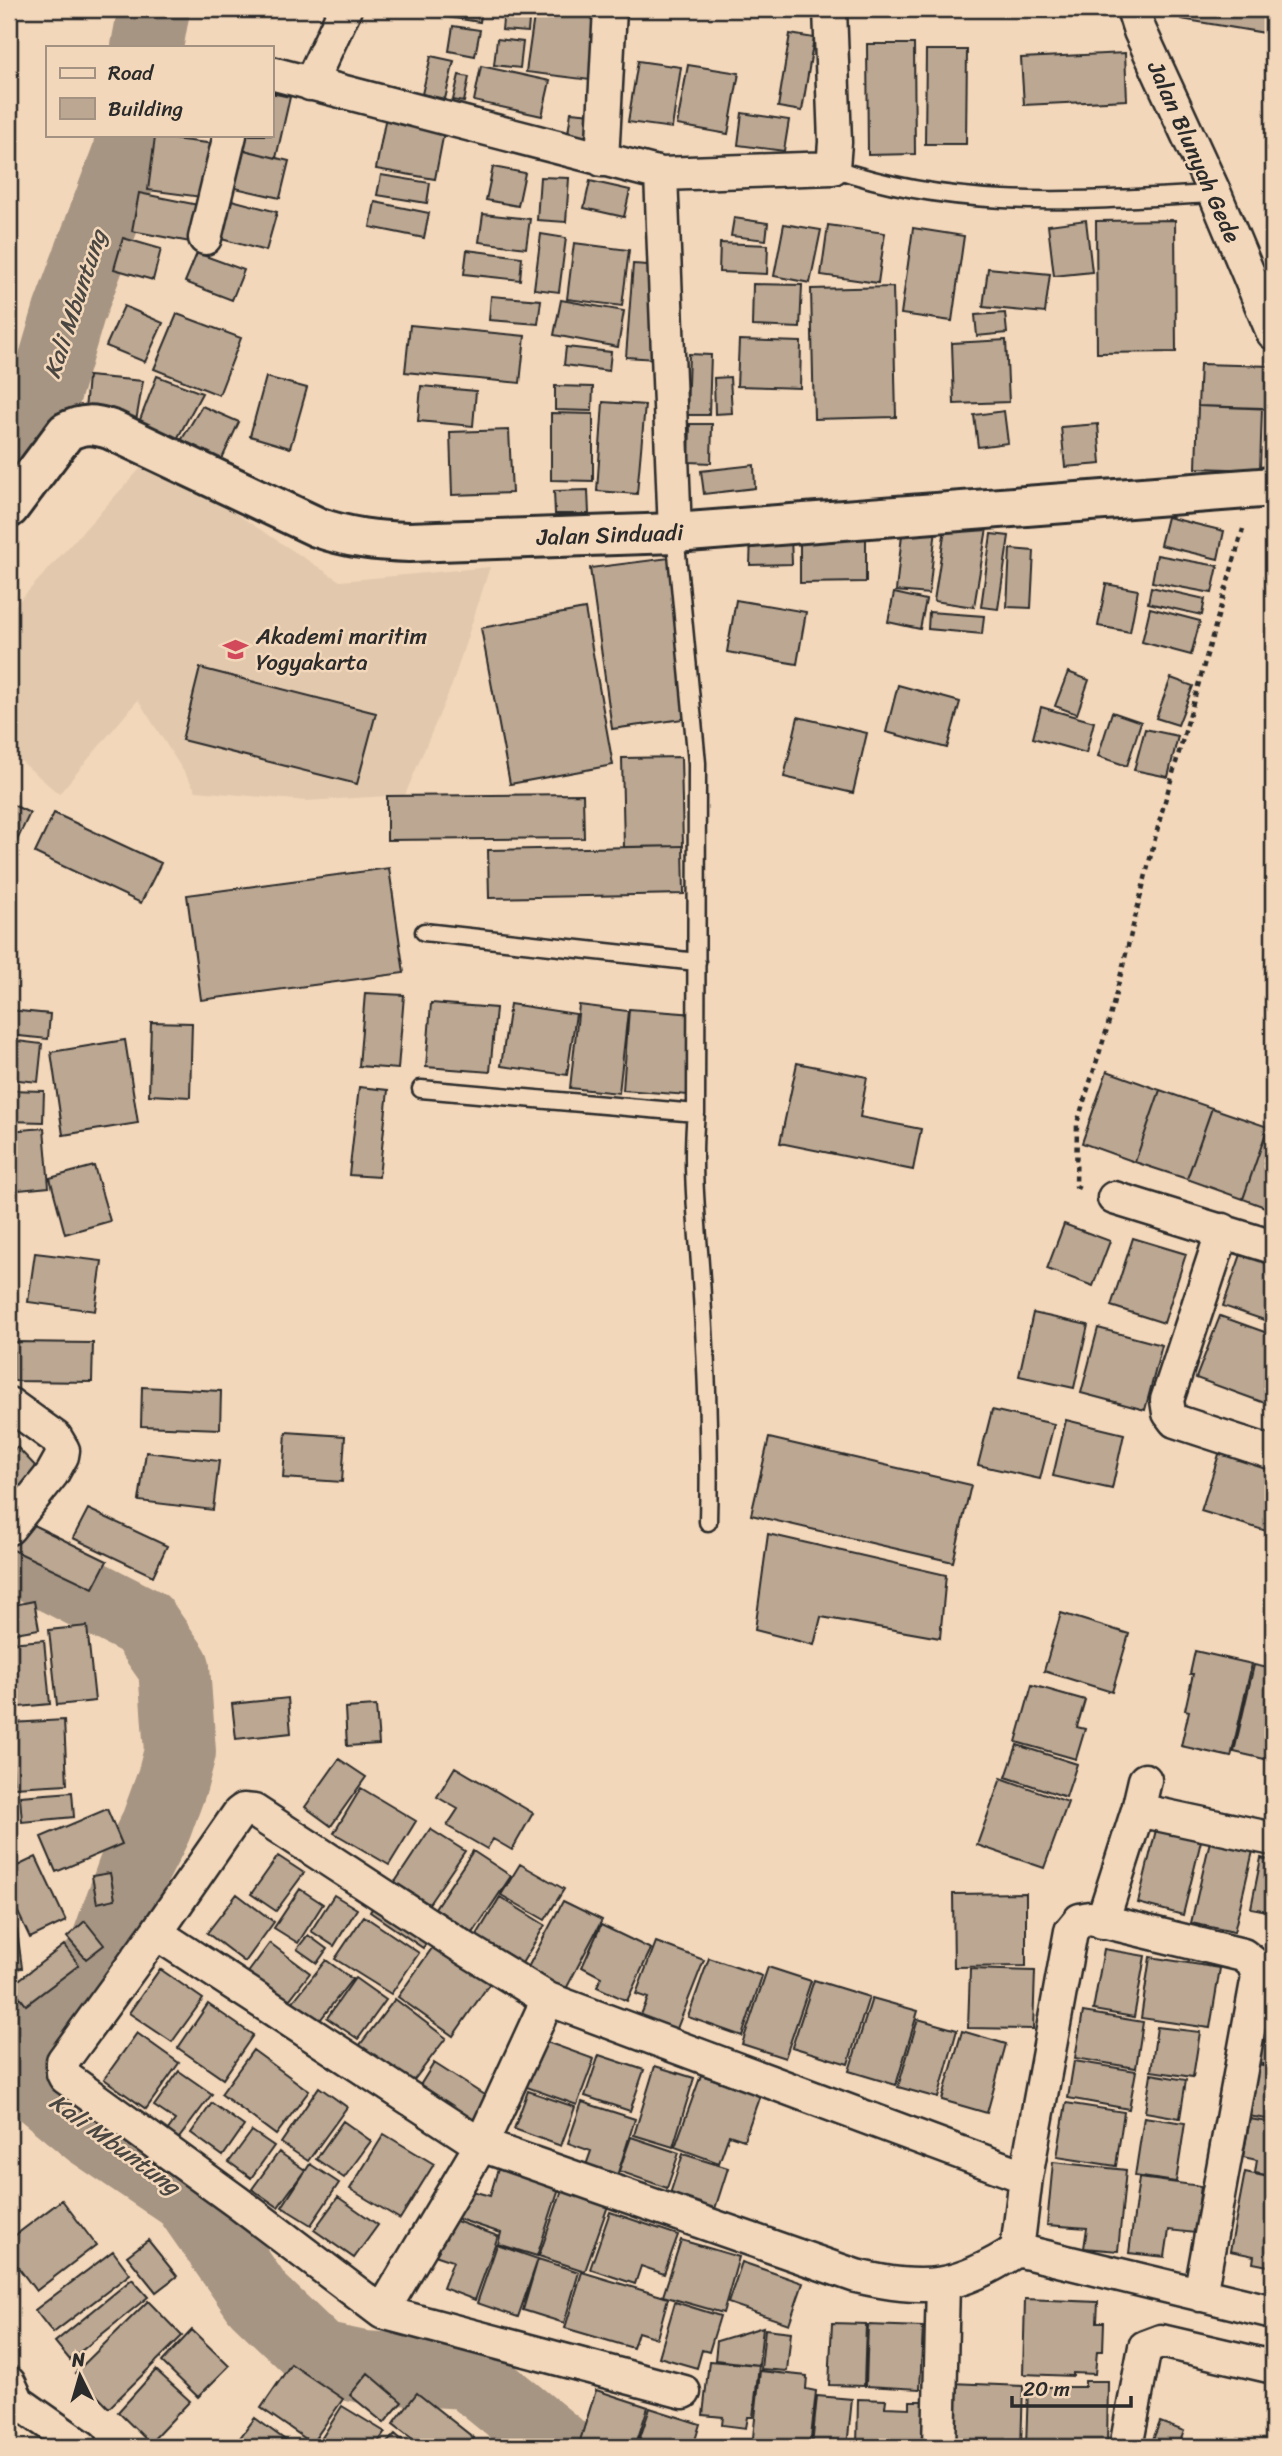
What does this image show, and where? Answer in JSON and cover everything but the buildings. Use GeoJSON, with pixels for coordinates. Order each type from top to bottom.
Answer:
{"type":"FeatureCollection","features":[{"type":"Feature","properties":{"kind":"street"},"geometry":{"type":"LineString","coordinates":[[310,84],[345,9]]}},
{"type":"Feature","properties":{"kind":"street"},"geometry":{"type":"LineString","coordinates":[[602,160],[610,9]]}},
{"type":"Feature","properties":{"kind":"street"},"geometry":{"type":"LineString","coordinates":[[273,74],[661,174],[833,168],[835,142],[831,9]]}},
{"type":"Feature","properties":{"kind":"street","name":"Jalan Blunyah Gede"},"geometry":{"type":"LineString","coordinates":[[1133,9],[1140,31],[1215,194],[1273,333]]}},
{"type":"Feature","properties":{"kind":"street"},"geometry":{"type":"LineString","coordinates":[[205,238],[230,136]]}},
{"type":"Feature","properties":{"kind":"street"},"geometry":{"type":"LineString","coordinates":[[661,174],[675,533]]}},
{"type":"Feature","properties":{"kind":"street","name":"Jalan Sinduadi"},"geometry":{"type":"LineString","coordinates":[[9,508],[66,432],[80,425],[96,424],[317,527],[341,536],[376,541],[675,533],[1264,487]]}},
{"type":"Feature","properties":{"kind":"street"},"geometry":{"type":"LineString","coordinates":[[1114,1198],[1273,1247]]}},
{"type":"Feature","properties":{"kind":"street"},"geometry":{"type":"LineString","coordinates":[[1223,1230],[1167,1400],[1167,1407],[1175,1421],[1273,1453]]}},
{"type":"Feature","properties":{"kind":"street"},"geometry":{"type":"LineString","coordinates":[[9,1404],[56,1438],[63,1450],[52,1474],[9,1528]]}},
{"type":"Feature","properties":{"kind":"street"},"geometry":{"type":"LineString","coordinates":[[1102,1922],[1142,1795],[1273,1839]]}},
{"type":"Feature","properties":{"kind":"street"},"geometry":{"type":"LineString","coordinates":[[684,2392],[382,2312],[65,2077],[63,2061],[239,1813],[249,1810],[548,1999],[1026,2176]]}},
{"type":"Feature","properties":{"kind":"street"},"geometry":{"type":"LineString","coordinates":[[1017,2249],[1026,2176],[1071,1931],[1080,1920],[1090,1918],[1243,1955],[1253,1963],[1258,1976],[1200,2295]]}},
{"type":"Feature","properties":{"kind":"street"},"geometry":{"type":"LineString","coordinates":[[156,1933],[481,2145],[856,2276],[911,2286],[943,2284],[972,2277],[1017,2249],[1273,2312]]}},
{"type":"Feature","properties":{"kind":"street"},"geometry":{"type":"LineString","coordinates":[[382,2312],[481,2145],[548,1999]]}},
{"type":"Feature","properties":{"kind":"street"},"geometry":{"type":"LineString","coordinates":[[939,2447],[943,2284]]}},
{"type":"Feature","properties":{"kind":"street"},"geometry":{"type":"LineString","coordinates":[[1126,2447],[1145,2347],[1161,2341],[1273,2367]]}},
{"type":"Feature","properties":{"kind":"street"},"geometry":{"type":"LineString","coordinates":[[12,2398],[82,2447]]}},
{"type":"Feature","properties":{"kind":"lane"},"geometry":{"type":"LineString","coordinates":[[833,168],[869,181],[965,198],[1051,201],[1215,194]]}},
{"type":"Feature","properties":{"kind":"lane"},"geometry":{"type":"LineString","coordinates":[[675,533],[697,763],[696,1113],[692,1152],[702,1297],[709,1478],[708,1522]]}},
{"type":"Feature","properties":{"kind":"lane"},"geometry":{"type":"LineString","coordinates":[[424,932],[697,962]]}},
{"type":"Feature","properties":{"kind":"lane"},"geometry":{"type":"LineString","coordinates":[[421,1089],[696,1113]]}},
{"type":"Feature","properties":{"kind":"path"},"geometry":{"type":"LineString","coordinates":[[1114,1198],[1076,1186],[1077,1123],[1107,1029],[1161,815],[1264,487]]}},
{"type":"Feature","properties":{"kind":"shaded area","name":"Akademi maritim Yogyakarta"},"geometry":{"type":"Polygon","coordinates":[[[150,458],[340,581],[490,567],[452,685],[405,795],[306,801],[196,791],[138,700],[59,794],[9,751],[9,612],[150,458]]]}},
{"type":"Feature","properties":{"kind":"waterway","name":"Kali Mbuntung"},"geometry":{"type":"LineString","coordinates":[[147,46],[154,9]]}},
{"type":"Feature","properties":{"kind":"waterway","name":"Kali Mbuntung"},"geometry":{"type":"LineString","coordinates":[[9,469],[17,459],[44,397],[69,312],[128,154],[131,136]]}},
{"type":"Feature","properties":{"kind":"waterway","name":"Kali Mbuntung"},"geometry":{"type":"LineString","coordinates":[[9,1554],[143,1623],[174,1667],[180,1752],[156,1826],[133,1871],[100,1963],[36,2012],[26,2036],[22,2057],[27,2079],[91,2132],[187,2197],[258,2299],[320,2358],[363,2367],[467,2373],[558,2447]]}},
{"type":"Feature","properties":{"kind":"place","name":"Akademi maritim Yogyakarta"},"geometry":{"type":"Point","coordinates":[236,649]}}]}
